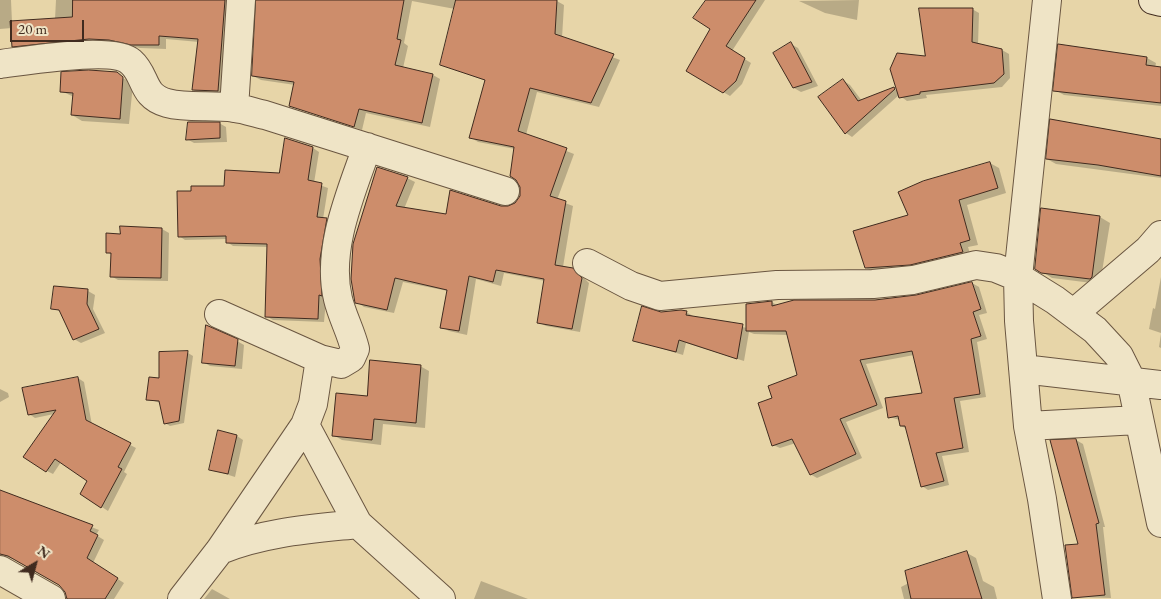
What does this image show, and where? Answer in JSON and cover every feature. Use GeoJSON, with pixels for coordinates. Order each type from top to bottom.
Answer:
{"type":"FeatureCollection","features":[{"type":"Feature","properties":{"kind":"street"},"geometry":{"type":"LineString","coordinates":[[234,108],[241,0]]}},
{"type":"Feature","properties":{"kind":"street"},"geometry":{"type":"LineString","coordinates":[[1047,0],[1018,277],[1028,426],[1042,499],[1057,599]]}},
{"type":"Feature","properties":{"kind":"street"},"geometry":{"type":"LineString","coordinates":[[1153,0],[1161,2]]}},
{"type":"Feature","properties":{"kind":"street"},"geometry":{"type":"LineString","coordinates":[[0,64],[67,55],[117,56],[131,61],[144,87],[155,99],[168,104],[234,108],[294,123],[505,191]]}},
{"type":"Feature","properties":{"kind":"street"},"geometry":{"type":"LineString","coordinates":[[219,314],[320,359],[341,364],[351,358],[355,349],[338,300],[334,272],[338,244],[347,209],[367,147]]}},
{"type":"Feature","properties":{"kind":"street"},"geometry":{"type":"LineString","coordinates":[[1074,313],[1148,250],[1161,234]]}},
{"type":"Feature","properties":{"kind":"street"},"geometry":{"type":"LineString","coordinates":[[587,263],[631,286],[660,296],[777,285],[873,284],[905,281],[976,264],[996,268],[1018,277],[1074,313],[1096,330],[1119,356],[1131,380],[1161,523]]}},
{"type":"Feature","properties":{"kind":"street"},"geometry":{"type":"LineString","coordinates":[[182,599],[220,550],[305,424],[313,404],[320,359]]}},
{"type":"Feature","properties":{"kind":"street"},"geometry":{"type":"LineString","coordinates":[[1023,369],[1131,380],[1161,385]]}},
{"type":"Feature","properties":{"kind":"street"},"geometry":{"type":"LineString","coordinates":[[1028,426],[1138,420]]}},
{"type":"Feature","properties":{"kind":"street"},"geometry":{"type":"LineString","coordinates":[[305,424],[358,524],[441,599]]}},
{"type":"Feature","properties":{"kind":"street"},"geometry":{"type":"LineString","coordinates":[[220,550],[240,542],[293,530],[358,524]]}},
{"type":"Feature","properties":{"kind":"street"},"geometry":{"type":"LineString","coordinates":[[0,570],[51,599]]}},
{"type":"Feature","properties":{"kind":"building"},"geometry":{"type":"Polygon","coordinates":[[[73,0],[225,0],[218,91],[192,90],[198,39],[159,36],[159,45],[131,45],[109,40],[89,39],[12,47],[10,21],[72,17],[73,0]]]}},
{"type":"Feature","properties":{"kind":"building"},"geometry":{"type":"Polygon","coordinates":[[[256,0],[404,0],[397,39],[401,40],[395,65],[433,74],[422,123],[359,109],[354,127],[289,106],[294,82],[252,76],[256,0]]]}},
{"type":"Feature","properties":{"kind":"building"},"geometry":{"type":"Polygon","coordinates":[[[456,0],[557,0],[555,34],[614,54],[591,103],[530,88],[518,131],[567,148],[550,196],[566,201],[555,265],[573,268],[582,278],[572,329],[537,323],[544,279],[496,270],[493,282],[469,276],[459,331],[440,328],[447,290],[395,278],[387,310],[355,303],[351,279],[353,244],[377,167],[408,177],[396,206],[446,214],[450,190],[501,206],[515,203],[520,196],[520,187],[516,180],[510,176],[514,147],[469,138],[485,80],[440,65],[456,0]]]}},
{"type":"Feature","properties":{"kind":"building"},"geometry":{"type":"Polygon","coordinates":[[[706,0],[756,0],[726,46],[745,58],[736,81],[723,93],[686,71],[710,29],[693,18],[706,0]]]}},
{"type":"Feature","properties":{"kind":"building"},"geometry":{"type":"Polygon","coordinates":[[[919,8],[973,8],[972,42],[1002,49],[1004,74],[994,83],[920,92],[920,94],[899,98],[890,69],[897,53],[925,56],[919,8]]]}},
{"type":"Feature","properties":{"kind":"building"},"geometry":{"type":"Polygon","coordinates":[[[791,42],[812,82],[793,88],[773,53],[791,42]]]}},
{"type":"Feature","properties":{"kind":"building"},"geometry":{"type":"Polygon","coordinates":[[[1058,44],[1147,57],[1146,65],[1161,67],[1161,103],[1053,91],[1058,44]]]}},
{"type":"Feature","properties":{"kind":"building"},"geometry":{"type":"Polygon","coordinates":[[[89,70],[117,72],[123,77],[120,119],[71,115],[73,93],[60,92],[61,72],[89,70]]]}},
{"type":"Feature","properties":{"kind":"building"},"geometry":{"type":"Polygon","coordinates":[[[843,79],[858,101],[894,87],[895,89],[845,134],[818,97],[843,79]]]}},
{"type":"Feature","properties":{"kind":"building"},"geometry":{"type":"Polygon","coordinates":[[[1050,119],[1161,139],[1161,176],[1098,165],[1046,159],[1050,119]]]}},
{"type":"Feature","properties":{"kind":"building"},"geometry":{"type":"Polygon","coordinates":[[[188,122],[220,122],[220,138],[186,140],[188,122]]]}},
{"type":"Feature","properties":{"kind":"building"},"geometry":{"type":"Polygon","coordinates":[[[285,138],[313,147],[308,180],[322,183],[317,217],[327,218],[320,259],[322,296],[319,295],[318,319],[265,317],[267,244],[226,243],[226,236],[178,237],[177,191],[191,191],[191,186],[224,186],[225,170],[279,173],[285,138]]]}},
{"type":"Feature","properties":{"kind":"building"},"geometry":{"type":"Polygon","coordinates":[[[990,162],[998,188],[959,200],[970,240],[960,243],[963,252],[910,265],[865,268],[853,231],[908,215],[898,192],[923,181],[990,162]]]}},
{"type":"Feature","properties":{"kind":"building"},"geometry":{"type":"Polygon","coordinates":[[[1041,208],[1100,216],[1092,277],[1090,279],[1041,273],[1035,269],[1041,208]]]}},
{"type":"Feature","properties":{"kind":"building"},"geometry":{"type":"Polygon","coordinates":[[[120,226],[162,228],[161,278],[110,277],[111,253],[106,253],[106,233],[120,234],[120,226]]]}},
{"type":"Feature","properties":{"kind":"building"},"geometry":{"type":"Polygon","coordinates":[[[972,282],[981,309],[973,312],[981,336],[971,339],[980,394],[954,398],[963,448],[936,453],[944,481],[921,487],[905,426],[900,426],[898,416],[888,418],[885,398],[922,393],[912,351],[860,360],[877,405],[840,419],[856,454],[810,475],[792,439],[772,446],[758,403],[772,398],[768,386],[797,375],[786,331],[746,331],[746,304],[772,301],[772,306],[794,300],[875,300],[916,295],[972,282]]]}},
{"type":"Feature","properties":{"kind":"building"},"geometry":{"type":"Polygon","coordinates":[[[54,286],[88,289],[87,304],[99,329],[73,340],[59,310],[51,309],[54,286]]]}},
{"type":"Feature","properties":{"kind":"building"},"geometry":{"type":"Polygon","coordinates":[[[642,306],[661,312],[687,311],[686,315],[743,324],[737,359],[679,340],[676,352],[633,341],[642,306]]]}},
{"type":"Feature","properties":{"kind":"building"},"geometry":{"type":"Polygon","coordinates":[[[206,325],[238,339],[235,366],[202,363],[206,325]]]}},
{"type":"Feature","properties":{"kind":"building"},"geometry":{"type":"Polygon","coordinates":[[[188,351],[179,421],[164,424],[159,401],[146,400],[149,377],[159,378],[159,352],[188,351]]]}},
{"type":"Feature","properties":{"kind":"building"},"geometry":{"type":"Polygon","coordinates":[[[370,360],[421,365],[416,423],[374,419],[372,440],[332,436],[336,393],[367,396],[370,360]]]}},
{"type":"Feature","properties":{"kind":"building"},"geometry":{"type":"Polygon","coordinates":[[[78,377],[86,420],[131,443],[118,467],[122,469],[101,508],[80,494],[87,481],[55,459],[46,472],[23,457],[56,410],[28,415],[22,388],[78,377]]]}},
{"type":"Feature","properties":{"kind":"building"},"geometry":{"type":"Polygon","coordinates":[[[218,430],[237,435],[228,474],[209,470],[218,430]]]}},
{"type":"Feature","properties":{"kind":"building"},"geometry":{"type":"Polygon","coordinates":[[[1076,439],[1099,523],[1096,524],[1105,595],[1072,598],[1065,545],[1078,544],[1050,440],[1076,439]]]}},
{"type":"Feature","properties":{"kind":"building"},"geometry":{"type":"Polygon","coordinates":[[[0,490],[93,525],[90,531],[98,535],[87,558],[118,578],[105,599],[67,599],[65,592],[59,585],[8,556],[0,554],[0,490]]]}},
{"type":"Feature","properties":{"kind":"building"},"geometry":{"type":"Polygon","coordinates":[[[967,551],[982,599],[911,599],[905,571],[967,551]]]}}]}
